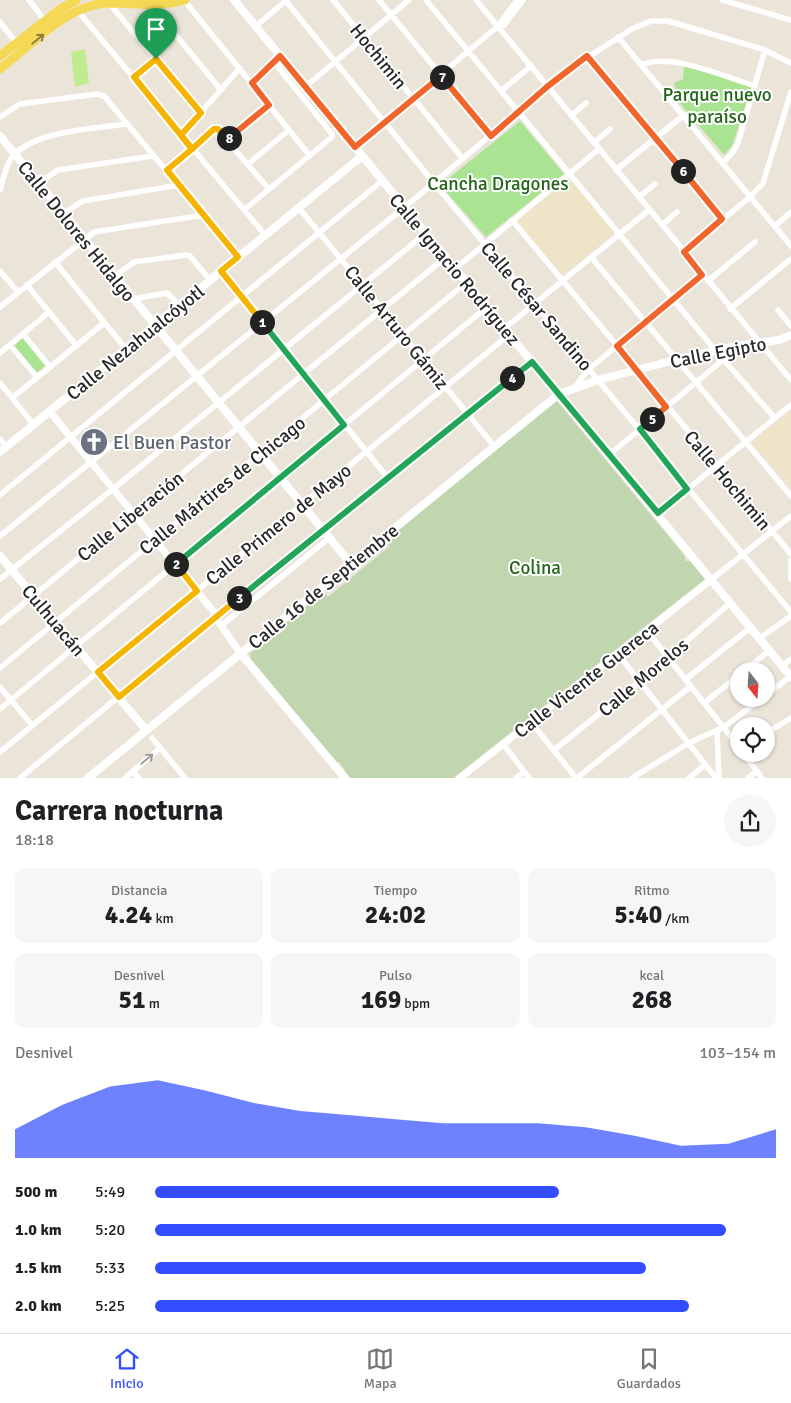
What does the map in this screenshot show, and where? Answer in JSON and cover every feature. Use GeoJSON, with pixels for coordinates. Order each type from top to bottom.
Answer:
{"type":"FeatureCollection","features":[{"type":"Feature","properties":{"kind":"main road"},"geometry":{"type":"LineString","coordinates":[[0,56],[73,0]]}},
{"type":"Feature","properties":{"kind":"main road"},"geometry":{"type":"LineString","coordinates":[[0,69],[77,10],[108,2],[152,6],[184,0]]}},
{"type":"Feature","properties":{"kind":"main road","name":"Calle Ignacio Rodríguez"},"geometry":{"type":"LineString","coordinates":[[234,0],[791,676]]}},
{"type":"Feature","properties":{"kind":"main road","name":"Calle Dolores Hidalgo"},"geometry":{"type":"LineString","coordinates":[[0,136],[350,564]]}},
{"type":"Feature","properties":{"kind":"main road","name":"Calle Nezahualcóyotl"},"geometry":{"type":"LineString","coordinates":[[3,449],[362,156]]}},
{"type":"Feature","properties":{"kind":"main road","name":"Calle Egipto"},"geometry":{"type":"LineString","coordinates":[[558,394],[598,380],[675,360],[715,350],[779,340],[791,335]]}},
{"type":"Feature","properties":{"kind":"main road","name":"Calle 16 de Septiembre"},"geometry":{"type":"LineString","coordinates":[[93,776],[146,730],[558,394]]}},
{"type":"Feature","properties":{"kind":"main road","name":"Culhuacán"},"geometry":{"type":"LineString","coordinates":[[0,556],[146,730]]}},
{"type":"Feature","properties":{"kind":"main road"},"geometry":{"type":"LineString","coordinates":[[241,654],[345,778]]}},
{"type":"Feature","properties":{"kind":"street"},"geometry":{"type":"LineString","coordinates":[[29,0],[52,28]]}},
{"type":"Feature","properties":{"kind":"street"},"geometry":{"type":"LineString","coordinates":[[184,0],[310,156]]}},
{"type":"Feature","properties":{"kind":"street"},"geometry":{"type":"LineString","coordinates":[[256,26],[286,0]]}},
{"type":"Feature","properties":{"kind":"street","name":"Calle César Sandino"},"geometry":{"type":"LineString","coordinates":[[286,0],[434,183],[791,612]]}},
{"type":"Feature","properties":{"kind":"street","name":"Hochimin"},"geometry":{"type":"LineString","coordinates":[[333,0],[463,159]]}},
{"type":"Feature","properties":{"kind":"street"},"geometry":{"type":"LineString","coordinates":[[379,0],[491,136]]}},
{"type":"Feature","properties":{"kind":"street"},"geometry":{"type":"LineString","coordinates":[[305,87],[409,0]]}},
{"type":"Feature","properties":{"kind":"street"},"geometry":{"type":"LineString","coordinates":[[426,0],[570,172],[715,350],[775,418]]}},
{"type":"Feature","properties":{"kind":"street"},"geometry":{"type":"LineString","coordinates":[[476,0],[757,342],[791,380]]}},
{"type":"Feature","properties":{"kind":"street"},"geometry":{"type":"LineString","coordinates":[[355,147],[498,26],[517,0]]}},
{"type":"Feature","properties":{"kind":"street"},"geometry":{"type":"LineString","coordinates":[[498,26],[504,25],[524,0]]}},
{"type":"Feature","properties":{"kind":"street"},"geometry":{"type":"LineString","coordinates":[[722,0],[791,20]]}},
{"type":"Feature","properties":{"kind":"street"},"geometry":{"type":"LineString","coordinates":[[108,2],[201,113]]}},
{"type":"Feature","properties":{"kind":"street"},"geometry":{"type":"LineString","coordinates":[[152,6],[221,90]]}},
{"type":"Feature","properties":{"kind":"street"},"geometry":{"type":"LineString","coordinates":[[77,10],[264,235]]}},
{"type":"Feature","properties":{"kind":"street"},"geometry":{"type":"LineString","coordinates":[[0,536],[434,183],[519,113],[548,86],[587,56],[618,36],[642,24],[668,21],[765,50],[791,63]]}},
{"type":"Feature","properties":{"kind":"street"},"geometry":{"type":"LineString","coordinates":[[0,22],[23,51]]}},
{"type":"Feature","properties":{"kind":"street"},"geometry":{"type":"LineString","coordinates":[[618,36],[724,162],[791,246]]}},
{"type":"Feature","properties":{"kind":"street"},"geometry":{"type":"LineString","coordinates":[[724,162],[738,143],[765,50]]}},
{"type":"Feature","properties":{"kind":"street"},"geometry":{"type":"LineString","coordinates":[[252,83],[280,56]]}},
{"type":"Feature","properties":{"kind":"street"},"geometry":{"type":"LineString","coordinates":[[587,56],[722,219]]}},
{"type":"Feature","properties":{"kind":"street"},"geometry":{"type":"LineString","coordinates":[[134,77],[156,59]]}},
{"type":"Feature","properties":{"kind":"street"},"geometry":{"type":"LineString","coordinates":[[642,65],[655,60],[670,60],[755,86]]}},
{"type":"Feature","properties":{"kind":"street"},"geometry":{"type":"LineString","coordinates":[[244,210],[332,138],[332,134],[274,62]]}},
{"type":"Feature","properties":{"kind":"street"},"geometry":{"type":"LineString","coordinates":[[501,91],[531,66]]}},
{"type":"Feature","properties":{"kind":"street"},"geometry":{"type":"LineString","coordinates":[[181,135],[240,68]]}},
{"type":"Feature","properties":{"kind":"street"},"geometry":{"type":"LineString","coordinates":[[684,252],[751,196],[766,178],[791,92]]}},
{"type":"Feature","properties":{"kind":"street"},"geometry":{"type":"LineString","coordinates":[[0,117],[20,104],[97,94],[104,96],[238,257]]}},
{"type":"Feature","properties":{"kind":"street"},"geometry":{"type":"LineString","coordinates":[[572,115],[586,103]]}},
{"type":"Feature","properties":{"kind":"street"},"geometry":{"type":"LineString","coordinates":[[227,139],[269,105]]}},
{"type":"Feature","properties":{"kind":"street"},"geometry":{"type":"LineString","coordinates":[[616,170],[684,115]]}},
{"type":"Feature","properties":{"kind":"street"},"geometry":{"type":"LineString","coordinates":[[0,190],[9,162],[15,155],[40,138],[127,124]]}},
{"type":"Feature","properties":{"kind":"street"},"geometry":{"type":"LineString","coordinates":[[167,170],[214,129],[218,129],[269,189]]}},
{"type":"Feature","properties":{"kind":"street"},"geometry":{"type":"LineString","coordinates":[[248,164],[289,130]]}},
{"type":"Feature","properties":{"kind":"street"},"geometry":{"type":"LineString","coordinates":[[594,142],[610,130]]}},
{"type":"Feature","properties":{"kind":"street"},"geometry":{"type":"LineString","coordinates":[[456,268],[599,149]]}},
{"type":"Feature","properties":{"kind":"street"},"geometry":{"type":"LineString","coordinates":[[39,183],[54,171],[154,156]]}},
{"type":"Feature","properties":{"kind":"street"},"geometry":{"type":"LineString","coordinates":[[0,495],[382,181]]}},
{"type":"Feature","properties":{"kind":"street"},"geometry":{"type":"LineString","coordinates":[[639,197],[655,184]]}},
{"type":"Feature","properties":{"kind":"street"},"geometry":{"type":"LineString","coordinates":[[64,213],[83,201],[179,186]]}},
{"type":"Feature","properties":{"kind":"street","name":"Calle Arturo Gámiz"},"geometry":{"type":"LineString","coordinates":[[299,208],[494,446]]}},
{"type":"Feature","properties":{"kind":"street","name":"Calle Primero de Mayo"},"geometry":{"type":"LineString","coordinates":[[0,752],[446,386],[508,331],[535,304],[649,210]]}},
{"type":"Feature","properties":{"kind":"street"},"geometry":{"type":"LineString","coordinates":[[662,225],[677,212]]}},
{"type":"Feature","properties":{"kind":"street"},"geometry":{"type":"LineString","coordinates":[[775,226],[791,212]]}},
{"type":"Feature","properties":{"kind":"street"},"geometry":{"type":"LineString","coordinates":[[0,307],[84,238],[104,229],[204,215]]}},
{"type":"Feature","properties":{"kind":"street","name":"Calle Hochimin"},"geometry":{"type":"LineString","coordinates":[[512,220],[666,407],[791,554]]}},
{"type":"Feature","properties":{"kind":"street"},"geometry":{"type":"LineString","coordinates":[[0,579],[426,233]]}},
{"type":"Feature","properties":{"kind":"street"},"geometry":{"type":"LineString","coordinates":[[708,281],[755,242]]}},
{"type":"Feature","properties":{"kind":"street"},"geometry":{"type":"LineString","coordinates":[[115,276],[133,262],[186,255],[190,256],[210,280]]}},
{"type":"Feature","properties":{"kind":"street","name":"Calle Liberación"},"geometry":{"type":"LineString","coordinates":[[0,623],[446,257]]}},
{"type":"Feature","properties":{"kind":"street"},"geometry":{"type":"LineString","coordinates":[[591,257],[675,360],[791,496]]}},
{"type":"Feature","properties":{"kind":"street"},"geometry":{"type":"LineString","coordinates":[[730,309],[791,259]]}},
{"type":"Feature","properties":{"kind":"street"},"geometry":{"type":"LineString","coordinates":[[55,262],[126,349]]}},
{"type":"Feature","properties":{"kind":"street"},"geometry":{"type":"LineString","coordinates":[[0,271],[18,292]]}},
{"type":"Feature","properties":{"kind":"street"},"geometry":{"type":"LineString","coordinates":[[221,271],[387,477]]}},
{"type":"Feature","properties":{"kind":"street"},"geometry":{"type":"LineString","coordinates":[[574,388],[589,369],[702,275]]}},
{"type":"Feature","properties":{"kind":"street","name":"Calle Mártires de Chicago"},"geometry":{"type":"LineString","coordinates":[[0,668],[467,282]]}},
{"type":"Feature","properties":{"kind":"street"},"geometry":{"type":"LineString","coordinates":[[27,285],[76,345]]}},
{"type":"Feature","properties":{"kind":"street"},"geometry":{"type":"LineString","coordinates":[[133,299],[168,293],[179,305]]}},
{"type":"Feature","properties":{"kind":"street"},"geometry":{"type":"LineString","coordinates":[[0,709],[487,307]]}},
{"type":"Feature","properties":{"kind":"street"},"geometry":{"type":"LineString","coordinates":[[778,310],[791,326]]}},
{"type":"Feature","properties":{"kind":"street"},"geometry":{"type":"LineString","coordinates":[[0,353],[49,312]]}},
{"type":"Feature","properties":{"kind":"street"},"geometry":{"type":"LineString","coordinates":[[12,398],[104,323]]}},
{"type":"Feature","properties":{"kind":"street"},"geometry":{"type":"LineString","coordinates":[[23,334],[50,366]]}},
{"type":"Feature","properties":{"kind":"street"},"geometry":{"type":"LineString","coordinates":[[10,345],[37,377]]}},
{"type":"Feature","properties":{"kind":"street"},"geometry":{"type":"LineString","coordinates":[[610,454],[724,360],[736,346]]}},
{"type":"Feature","properties":{"kind":"street"},"geometry":{"type":"LineString","coordinates":[[20,778],[387,477],[532,362]]}},
{"type":"Feature","properties":{"kind":"street"},"geometry":{"type":"LineString","coordinates":[[0,383],[34,425]]}},
{"type":"Feature","properties":{"kind":"street"},"geometry":{"type":"LineString","coordinates":[[658,513],[791,405]]}},
{"type":"Feature","properties":{"kind":"street"},"geometry":{"type":"LineString","coordinates":[[50,412],[214,612],[215,618],[241,654]]}},
{"type":"Feature","properties":{"kind":"street"},"geometry":{"type":"LineString","coordinates":[[0,438],[3,449]]}},
{"type":"Feature","properties":{"kind":"street"},"geometry":{"type":"LineString","coordinates":[[712,579],[791,516]]}},
{"type":"Feature","properties":{"kind":"street"},"geometry":{"type":"LineString","coordinates":[[221,626],[329,538]]}},
{"type":"Feature","properties":{"kind":"street"},"geometry":{"type":"LineString","coordinates":[[791,560],[791,579]]}},
{"type":"Feature","properties":{"kind":"street","name":"Calle Vicente Guereca"},"geometry":{"type":"LineString","coordinates":[[460,778],[712,579]]}},
{"type":"Feature","properties":{"kind":"street","name":"Calle Morelos"},"geometry":{"type":"LineString","coordinates":[[554,750],[639,681],[731,602]]}},
{"type":"Feature","properties":{"kind":"street"},"geometry":{"type":"LineString","coordinates":[[760,638],[791,616]]}},
{"type":"Feature","properties":{"kind":"street"},"geometry":{"type":"LineString","coordinates":[[686,679],[751,627]]}},
{"type":"Feature","properties":{"kind":"street"},"geometry":{"type":"LineString","coordinates":[[647,631],[730,735]]}},
{"type":"Feature","properties":{"kind":"street"},"geometry":{"type":"LineString","coordinates":[[755,662],[770,650]]}},
{"type":"Feature","properties":{"kind":"street"},"geometry":{"type":"LineString","coordinates":[[618,654],[705,765],[718,778]]}},
{"type":"Feature","properties":{"kind":"street"},"geometry":{"type":"LineString","coordinates":[[782,666],[791,660]]}},
{"type":"Feature","properties":{"kind":"street"},"geometry":{"type":"LineString","coordinates":[[775,688],[791,676]]}},
{"type":"Feature","properties":{"kind":"street"},"geometry":{"type":"LineString","coordinates":[[704,703],[730,682]]}},
{"type":"Feature","properties":{"kind":"street"},"geometry":{"type":"LineString","coordinates":[[531,722],[576,778],[691,686]]}},
{"type":"Feature","properties":{"kind":"street"},"geometry":{"type":"LineString","coordinates":[[0,687],[32,725]]}},
{"type":"Feature","properties":{"kind":"street"},"geometry":{"type":"LineString","coordinates":[[632,778],[689,743],[724,727],[749,708]]}},
{"type":"Feature","properties":{"kind":"street"},"geometry":{"type":"LineString","coordinates":[[775,728],[791,718]]}},
{"type":"Feature","properties":{"kind":"street"},"geometry":{"type":"LineString","coordinates":[[717,731],[718,778]]}},
{"type":"Feature","properties":{"kind":"street"},"geometry":{"type":"LineString","coordinates":[[152,738],[185,778]]}},
{"type":"Feature","properties":{"kind":"street"},"geometry":{"type":"LineString","coordinates":[[503,744],[530,778]]}},
{"type":"Feature","properties":{"kind":"street"},"geometry":{"type":"LineString","coordinates":[[125,778],[160,748]]}},
{"type":"Feature","properties":{"kind":"street"},"geometry":{"type":"LineString","coordinates":[[750,762],[762,778]]}},
{"type":"Feature","properties":{"kind":"street"},"geometry":{"type":"LineString","coordinates":[[689,778],[705,765]]}},
{"type":"Feature","properties":{"kind":"street"},"geometry":{"type":"LineString","coordinates":[[133,771],[139,778]]}},
{"type":"Feature","properties":{"kind":"street"},"geometry":{"type":"LineString","coordinates":[[748,778],[757,771]]}},
{"type":"Feature","properties":{"kind":"street"},"geometry":{"type":"LineString","coordinates":[[516,778],[524,772]]}},
{"type":"Feature","properties":{"kind":"shaded area"},"geometry":{"type":"Polygon","coordinates":[[[567,178],[571,178],[614,232],[563,275],[517,221],[567,178]]]}},
{"type":"Feature","properties":{"kind":"shaded area"},"geometry":{"type":"Polygon","coordinates":[[[791,411],[791,488],[752,442],[791,411]]]}},
{"type":"Feature","properties":{"kind":"green space"},"geometry":{"type":"Polygon","coordinates":[[[85,49],[89,83],[75,87],[71,52],[85,49]]]}},
{"type":"Feature","properties":{"kind":"green space","name":"Parque nuevo paraíso"},"geometry":{"type":"Polygon","coordinates":[[[684,65],[752,86],[732,146],[724,155],[670,92],[676,90],[674,83],[683,79],[684,65]]]}},
{"type":"Feature","properties":{"kind":"green space","name":"Cancha Dragones"},"geometry":{"type":"Polygon","coordinates":[[[520,121],[564,174],[486,237],[440,185],[520,121]]]}},
{"type":"Feature","properties":{"kind":"green space"},"geometry":{"type":"Polygon","coordinates":[[[24,337],[46,365],[36,373],[14,346],[24,337]]]}},
{"type":"Feature","properties":{"kind":"green space","name":"Colina"},"geometry":{"type":"Polygon","coordinates":[[[556,400],[684,555],[686,561],[690,561],[705,579],[453,778],[350,778],[339,762],[336,763],[251,659],[250,653],[285,630],[282,626],[324,592],[328,597],[390,546],[386,541],[556,400]]]}},
{"type":"Feature","properties":{"kind":"place","name":"El Buen Pastor"},"geometry":{"type":"Point","coordinates":[94,442]}},
{"type":"Feature","properties":{"kind":"route"},"geometry":{"type":"LineString","coordinates":[[156,59],[134,77],[192,149],[214,129],[218,129],[227,139],[269,105],[252,83],[280,56],[355,147],[441,76],[491,136],[566,71],[587,56],[722,219],[684,252],[702,275],[617,346],[666,407],[640,429],[687,489],[658,513],[532,362],[426,448],[387,477],[119,697],[98,672],[197,591],[175,565],[344,425],[221,271],[238,257],[167,170],[192,149],[181,135],[201,113],[156,59]]}}]}
